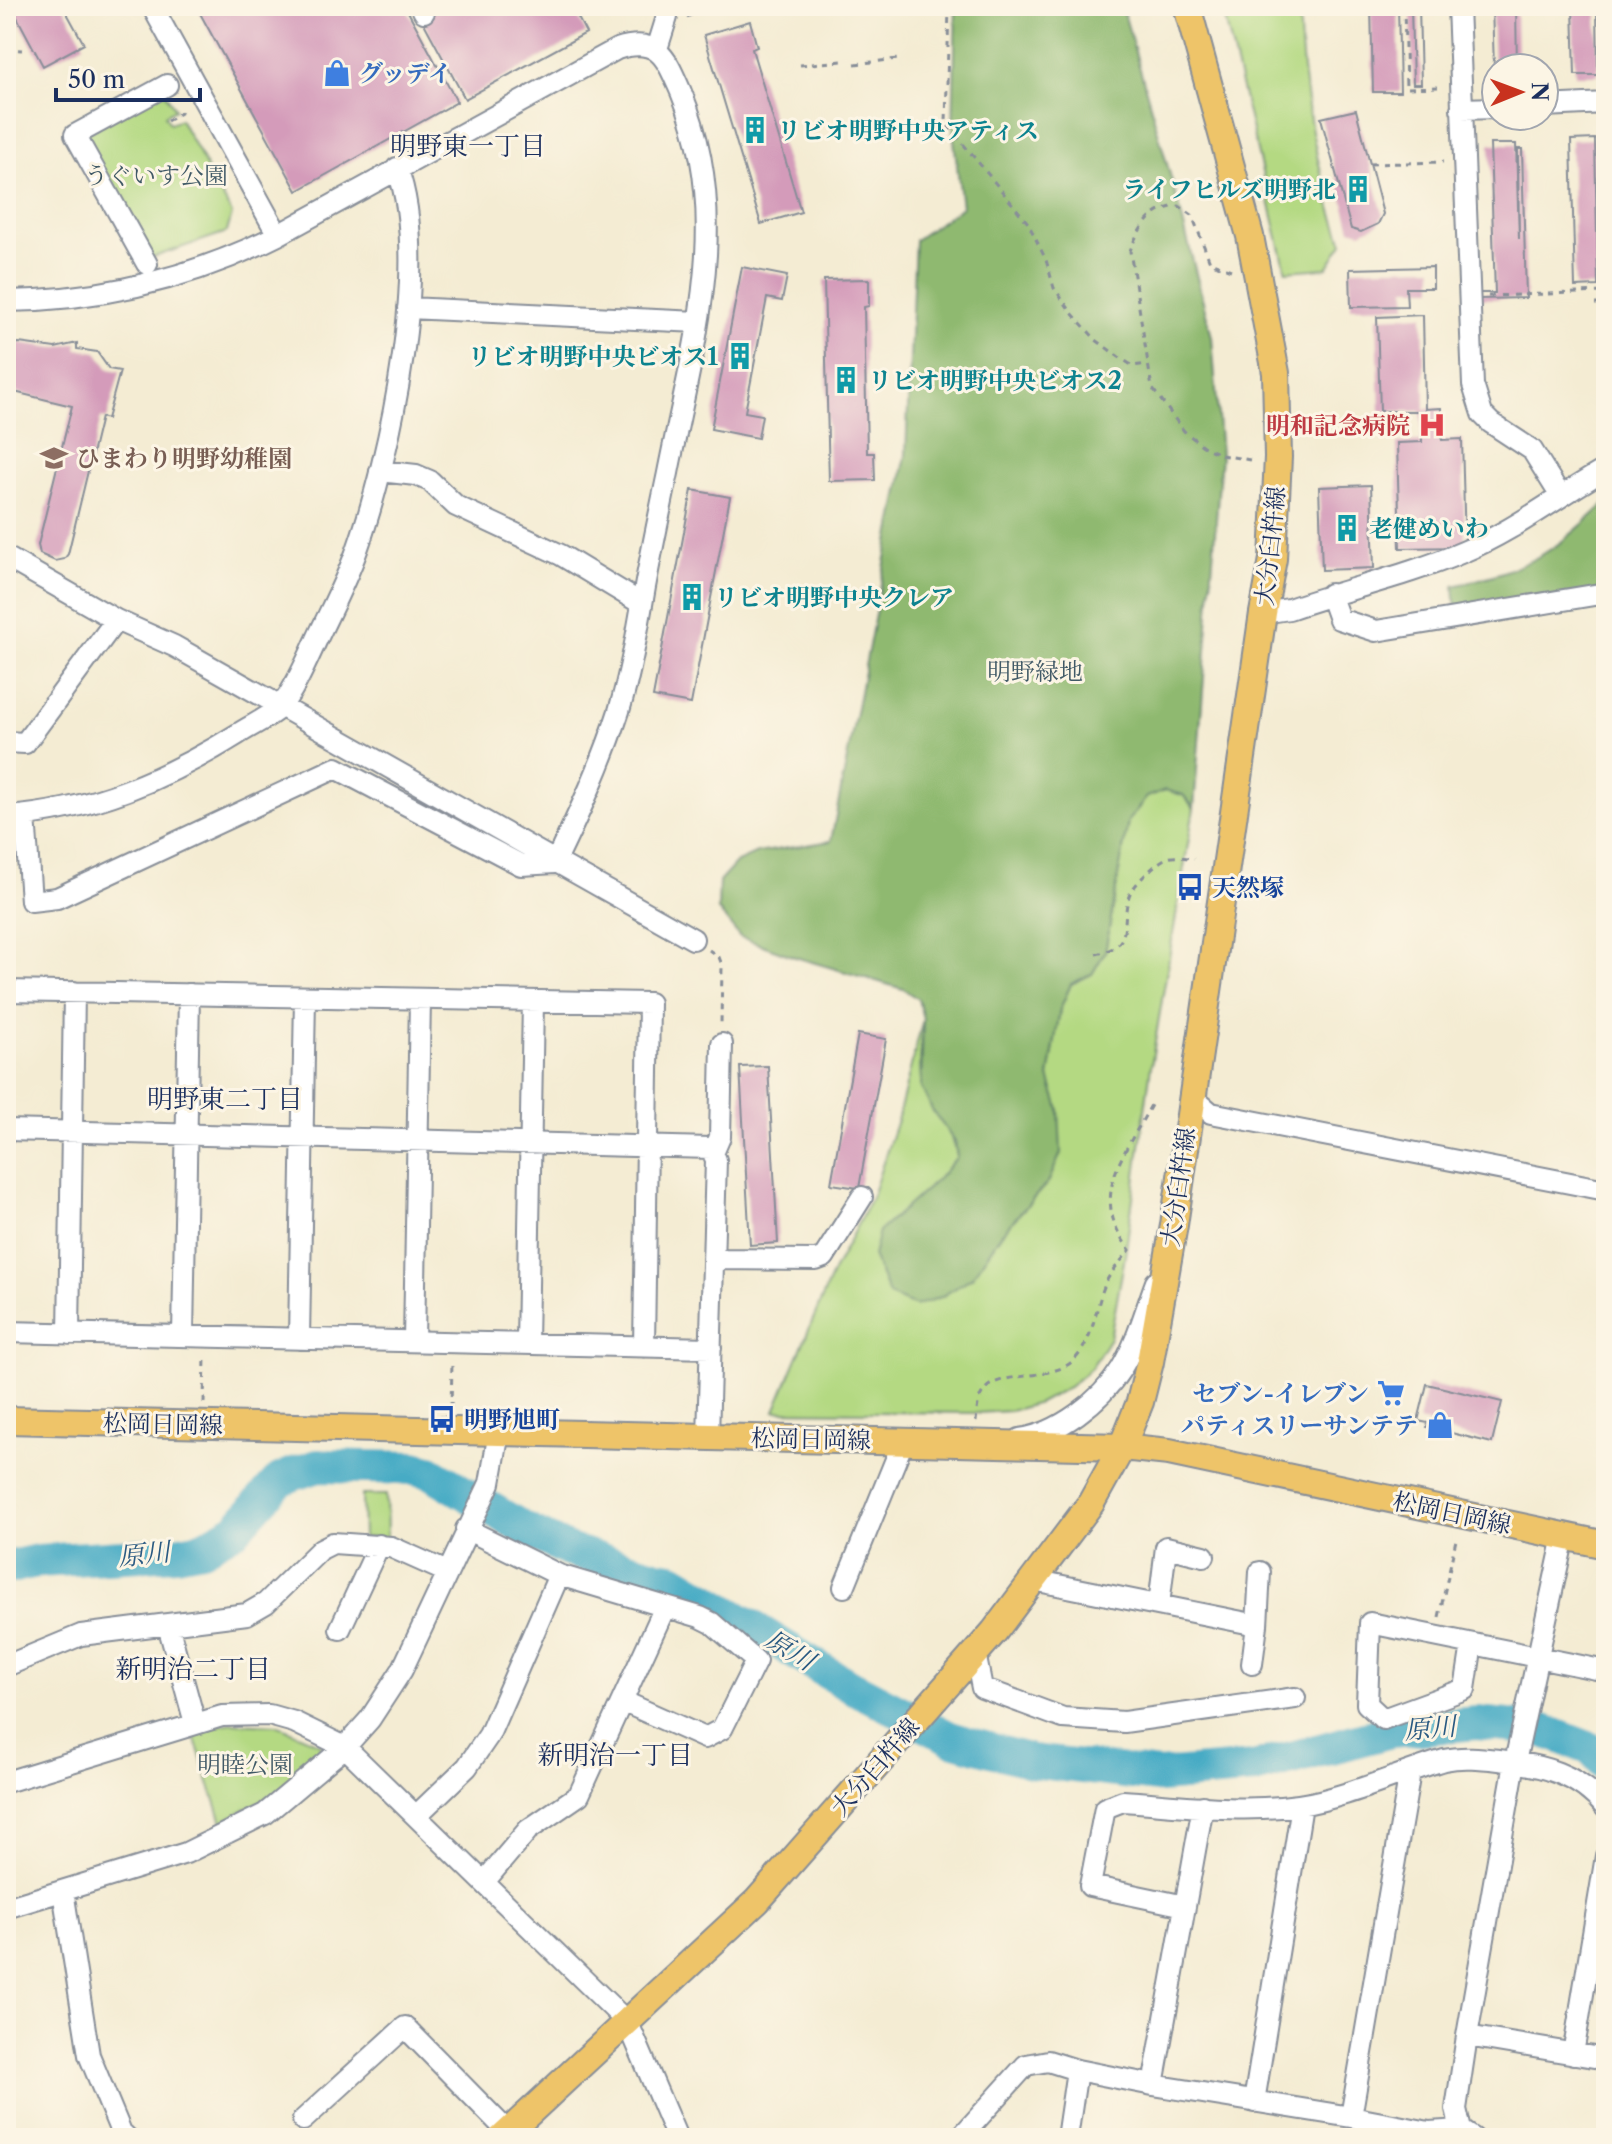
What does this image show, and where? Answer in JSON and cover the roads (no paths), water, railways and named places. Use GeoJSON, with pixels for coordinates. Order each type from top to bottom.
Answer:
{"type":"FeatureCollection","features":[{"type":"Feature","properties":{"kind":"main road","name":"大分臼杵線"},"geometry":{"type":"LineString","coordinates":[[505,2135],[757,1901],[975,1653],[1091,1503],[1122,1447],[1140,1402],[1174,1225],[1273,559],[1278,457],[1276,373],[1250,236],[1187,6]]}},
{"type":"Feature","properties":{"kind":"main road","name":"松岡日岡線"},"geometry":{"type":"LineString","coordinates":[[6,1420],[903,1442],[982,1433],[1169,1452],[1606,1545]]}},
{"type":"Feature","properties":{"kind":"street"},"geometry":{"type":"LineString","coordinates":[[152,6],[278,235]]}},
{"type":"Feature","properties":{"kind":"street"},"geometry":{"type":"LineString","coordinates":[[657,49],[667,17],[665,6]]}},
{"type":"Feature","properties":{"kind":"street"},"geometry":{"type":"LineString","coordinates":[[1458,6],[1473,385],[1482,414],[1532,450],[1560,495]]}},
{"type":"Feature","properties":{"kind":"street"},"geometry":{"type":"LineString","coordinates":[[6,301],[70,298],[131,288],[205,267],[278,235],[617,49],[637,45],[657,49],[671,68],[683,98],[705,171],[708,253],[704,289],[620,708],[600,767],[555,863]]}},
{"type":"Feature","properties":{"kind":"street"},"geometry":{"type":"LineString","coordinates":[[147,264],[75,135],[167,85]]}},
{"type":"Feature","properties":{"kind":"street"},"geometry":{"type":"LineString","coordinates":[[1560,105],[1606,103]]}},
{"type":"Feature","properties":{"kind":"street"},"geometry":{"type":"LineString","coordinates":[[1461,109],[1480,108]]}},
{"type":"Feature","properties":{"kind":"street"},"geometry":{"type":"LineString","coordinates":[[397,168],[408,232],[408,308],[400,373],[369,514],[345,582],[300,673],[279,707],[187,764],[130,791],[79,806],[16,816],[31,901],[57,898],[336,768],[521,865],[555,863]]}},
{"type":"Feature","properties":{"kind":"street"},"geometry":{"type":"LineString","coordinates":[[408,308],[698,322]]}},
{"type":"Feature","properties":{"kind":"street"},"geometry":{"type":"LineString","coordinates":[[1263,613],[1289,609],[1464,552],[1533,515],[1560,495],[1606,469]]}},
{"type":"Feature","properties":{"kind":"street"},"geometry":{"type":"LineString","coordinates":[[380,471],[416,475],[430,481],[456,506],[561,555],[642,604]]}},
{"type":"Feature","properties":{"kind":"street"},"geometry":{"type":"LineString","coordinates":[[6,557],[116,620],[174,646],[693,939]]}},
{"type":"Feature","properties":{"kind":"street"},"geometry":{"type":"LineString","coordinates":[[1330,594],[1339,619],[1376,631],[1606,593]]}},
{"type":"Feature","properties":{"kind":"street"},"geometry":{"type":"LineString","coordinates":[[6,742],[25,743],[116,620]]}},
{"type":"Feature","properties":{"kind":"street"},"geometry":{"type":"LineString","coordinates":[[6,991],[649,1003],[644,1347]]}},
{"type":"Feature","properties":{"kind":"street"},"geometry":{"type":"LineString","coordinates":[[69,1334],[74,992]]}},
{"type":"Feature","properties":{"kind":"street"},"geometry":{"type":"LineString","coordinates":[[183,1336],[189,994]]}},
{"type":"Feature","properties":{"kind":"street"},"geometry":{"type":"LineString","coordinates":[[299,1339],[305,997]]}},
{"type":"Feature","properties":{"kind":"street"},"geometry":{"type":"LineString","coordinates":[[414,1341],[420,999]]}},
{"type":"Feature","properties":{"kind":"street"},"geometry":{"type":"LineString","coordinates":[[527,1344],[533,1001]]}},
{"type":"Feature","properties":{"kind":"street"},"geometry":{"type":"LineString","coordinates":[[708,1437],[714,1151],[720,1137],[722,1044]]}},
{"type":"Feature","properties":{"kind":"street"},"geometry":{"type":"LineString","coordinates":[[1191,1096],[1211,1113],[1606,1190]]}},
{"type":"Feature","properties":{"kind":"street"},"geometry":{"type":"LineString","coordinates":[[6,1130],[647,1145],[706,1147],[714,1151]]}},
{"type":"Feature","properties":{"kind":"street"},"geometry":{"type":"LineString","coordinates":[[713,1259],[816,1260],[824,1257],[862,1197]]}},
{"type":"Feature","properties":{"kind":"street"},"geometry":{"type":"LineString","coordinates":[[982,1433],[1028,1438],[1057,1427],[1104,1390],[1120,1370],[1131,1348],[1174,1225]]}},
{"type":"Feature","properties":{"kind":"street"},"geometry":{"type":"LineString","coordinates":[[6,1332],[711,1348]]}},
{"type":"Feature","properties":{"kind":"street"},"geometry":{"type":"LineString","coordinates":[[6,1908],[186,1853],[265,1814],[345,1747],[370,1719],[402,1670],[490,1483],[499,1432]]}},
{"type":"Feature","properties":{"kind":"street"},"geometry":{"type":"LineString","coordinates":[[844,1587],[903,1442]]}},
{"type":"Feature","properties":{"kind":"street"},"geometry":{"type":"LineString","coordinates":[[468,1526],[559,1575],[712,1623],[756,1661],[722,1729],[705,1738],[622,1701]]}},
{"type":"Feature","properties":{"kind":"street"},"geometry":{"type":"LineString","coordinates":[[960,2138],[1026,2065],[1048,2061],[1153,2085],[1429,2132],[1463,2135],[1456,2109],[1467,2036],[1518,1752],[1564,1536]]}},
{"type":"Feature","properties":{"kind":"street"},"geometry":{"type":"LineString","coordinates":[[6,1666],[81,1635],[237,1617],[254,1611],[329,1544],[391,1547],[447,1572]]}},
{"type":"Feature","properties":{"kind":"street"},"geometry":{"type":"LineString","coordinates":[[340,1629],[379,1545]]}},
{"type":"Feature","properties":{"kind":"street"},"geometry":{"type":"LineString","coordinates":[[1159,1605],[1166,1547],[1204,1556]]}},
{"type":"Feature","properties":{"kind":"street"},"geometry":{"type":"LineString","coordinates":[[1252,1664],[1260,1572]]}},
{"type":"Feature","properties":{"kind":"street"},"geometry":{"type":"LineString","coordinates":[[416,1816],[467,1767],[489,1735],[559,1575]]}},
{"type":"Feature","properties":{"kind":"street"},"geometry":{"type":"LineString","coordinates":[[1033,1580],[1257,1625]]}},
{"type":"Feature","properties":{"kind":"street"},"geometry":{"type":"LineString","coordinates":[[484,1882],[528,1830],[579,1795],[665,1607]]}},
{"type":"Feature","properties":{"kind":"street"},"geometry":{"type":"LineString","coordinates":[[1472,1644],[1465,1689],[1383,1719],[1367,1704],[1370,1623],[1606,1671]]}},
{"type":"Feature","properties":{"kind":"street"},"geometry":{"type":"LineString","coordinates":[[168,1625],[195,1723]]}},
{"type":"Feature","properties":{"kind":"street"},"geometry":{"type":"LineString","coordinates":[[975,1653],[982,1688],[1063,1718],[1124,1722],[1295,1698]]}},
{"type":"Feature","properties":{"kind":"street"},"geometry":{"type":"LineString","coordinates":[[6,1782],[222,1716],[269,1715],[294,1722],[345,1747],[628,2023],[677,2138]]}},
{"type":"Feature","properties":{"kind":"street"},"geometry":{"type":"LineString","coordinates":[[1185,1906],[1090,1886],[1105,1808],[1123,1801],[1247,1810],[1302,1805],[1461,1758],[1518,1752],[1585,1787],[1606,1808]]}},
{"type":"Feature","properties":{"kind":"street"},"geometry":{"type":"LineString","coordinates":[[1351,2117],[1410,1772]]}},
{"type":"Feature","properties":{"kind":"street"},"geometry":{"type":"LineString","coordinates":[[1254,2102],[1302,1805]]}},
{"type":"Feature","properties":{"kind":"street"},"geometry":{"type":"LineString","coordinates":[[1153,2085],[1203,1806]]}},
{"type":"Feature","properties":{"kind":"street"},"geometry":{"type":"LineString","coordinates":[[1573,2054],[1606,1856]]}},
{"type":"Feature","properties":{"kind":"street"},"geometry":{"type":"LineString","coordinates":[[63,1891],[89,2055],[121,2132],[127,2138]]}},
{"type":"Feature","properties":{"kind":"street"},"geometry":{"type":"LineString","coordinates":[[303,2120],[405,2027],[505,2135]]}},
{"type":"Feature","properties":{"kind":"street"},"geometry":{"type":"LineString","coordinates":[[1467,2036],[1606,2059]]}},
{"type":"Feature","properties":{"kind":"street"},"geometry":{"type":"LineString","coordinates":[[1067,2138],[1077,2070]]}},
{"type":"Feature","properties":{"kind":"waterway","name":"原川"},"geometry":{"type":"LineString","coordinates":[[6,1568],[37,1561],[176,1553],[202,1548],[236,1529],[280,1480],[294,1474],[318,1466],[414,1468],[430,1472],[526,1530],[568,1550],[673,1579],[843,1682],[952,1739],[1031,1761],[1159,1776],[1254,1768],[1391,1731],[1477,1723],[1539,1729],[1591,1749],[1606,1765]]}},
{"type":"Feature","properties":{"kind":"place","name":"グッデイ"},"geometry":{"type":"Point","coordinates":[337,73]}},
{"type":"Feature","properties":{"kind":"place","name":"リビオ明野中央アティス"},"geometry":{"type":"Point","coordinates":[755,130]}},
{"type":"Feature","properties":{"kind":"place","name":"ライフヒルズ明野北"},"geometry":{"type":"Point","coordinates":[1358,189]}},
{"type":"Feature","properties":{"kind":"place","name":"リビオ明野中央ビオス1"},"geometry":{"type":"Point","coordinates":[740,356]}},
{"type":"Feature","properties":{"kind":"place","name":"リビオ明野中央ビオス2"},"geometry":{"type":"Point","coordinates":[846,380]}},
{"type":"Feature","properties":{"kind":"place","name":"明和記念病院"},"geometry":{"type":"Point","coordinates":[1432,425]}},
{"type":"Feature","properties":{"kind":"place","name":"ひまわり明野幼稚園"},"geometry":{"type":"Point","coordinates":[54,458]}},
{"type":"Feature","properties":{"kind":"place","name":"老健めいわ"},"geometry":{"type":"Point","coordinates":[1347,528]}},
{"type":"Feature","properties":{"kind":"place","name":"リビオ明野中央クレア"},"geometry":{"type":"Point","coordinates":[692,597]}},
{"type":"Feature","properties":{"kind":"place","name":"天然塚"},"geometry":{"type":"Point","coordinates":[1190,887]}},
{"type":"Feature","properties":{"kind":"place","name":"セブン-イレブン"},"geometry":{"type":"Point","coordinates":[1391,1393]}},
{"type":"Feature","properties":{"kind":"place","name":"明野旭町"},"geometry":{"type":"Point","coordinates":[442,1419]}},
{"type":"Feature","properties":{"kind":"place","name":"パティスリーサンテテ"},"geometry":{"type":"Point","coordinates":[1440,1425]}},
{"type":"Feature","properties":{"kind":"district","name":"明野東一丁目"},"geometry":{"type":"Point","coordinates":[468,146]}},
{"type":"Feature","properties":{"kind":"district","name":"明野東二丁目"},"geometry":{"type":"Point","coordinates":[225,1099]}},
{"type":"Feature","properties":{"kind":"district","name":"新明治二丁目"},"geometry":{"type":"Point","coordinates":[193,1669]}},
{"type":"Feature","properties":{"kind":"district","name":"新明治一丁目"},"geometry":{"type":"Point","coordinates":[615,1755]}},
{"type":"Feature","properties":{"kind":"park label","name":"うぐいす公園"},"geometry":{"type":"Point","coordinates":[156,175]}},
{"type":"Feature","properties":{"kind":"park label","name":"明野緑地"},"geometry":{"type":"Point","coordinates":[1035,671]}},
{"type":"Feature","properties":{"kind":"park label","name":"明睦公園"},"geometry":{"type":"Point","coordinates":[245,1764]}}]}
